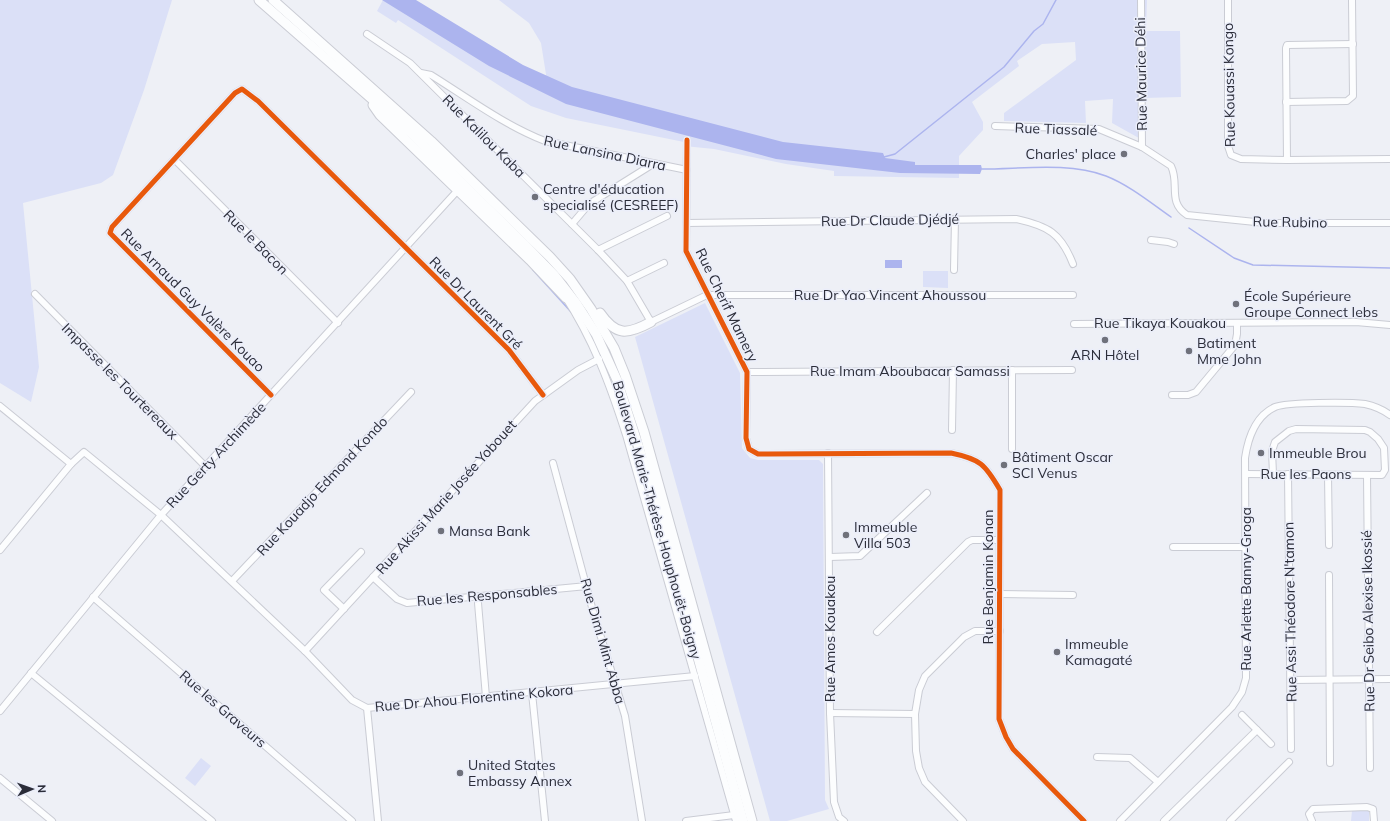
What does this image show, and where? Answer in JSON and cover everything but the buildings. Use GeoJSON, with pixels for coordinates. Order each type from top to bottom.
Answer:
{"type":"FeatureCollection","features":[{"type":"Feature","properties":{"kind":"main road","name":"Boulevard Marie-Thérèse Houphouët-Boigny"},"geometry":{"type":"LineString","coordinates":[[259,0],[411,134],[555,276],[576,303],[596,334],[617,380],[648,476],[743,821]]}},
{"type":"Feature","properties":{"kind":"main road","name":"Boulevard Marie-Thérèse Houphouët-Boigny"},"geometry":{"type":"LineString","coordinates":[[273,0],[431,141],[550,258],[570,279],[591,309],[614,348],[634,401],[653,462],[752,821]]}},
{"type":"Feature","properties":{"kind":"main road"},"geometry":{"type":"LineString","coordinates":[[364,92],[380,115],[458,190],[567,300]]}},
{"type":"Feature","properties":{"kind":"main road"},"geometry":{"type":"LineString","coordinates":[[570,279],[581,287],[608,323],[615,329],[628,332],[651,322]]}},
{"type":"Feature","properties":{"kind":"street","name":"Rue Maurice Déhi"},"geometry":{"type":"LineString","coordinates":[[1141,0],[1142,147]]}},
{"type":"Feature","properties":{"kind":"street","name":"Rue Kouassi Kongo"},"geometry":{"type":"LineString","coordinates":[[1228,0],[1228,146],[1231,155],[1241,159],[1286,160],[1390,158]]}},
{"type":"Feature","properties":{"kind":"street"},"geometry":{"type":"LineString","coordinates":[[1286,102],[1351,99],[1353,96],[1352,0]]}},
{"type":"Feature","properties":{"kind":"street","name":"Rue Kalilou Kaba"},"geometry":{"type":"LineString","coordinates":[[367,34],[399,54],[421,73],[598,250],[627,281],[651,322]]}},
{"type":"Feature","properties":{"kind":"street"},"geometry":{"type":"LineString","coordinates":[[1286,160],[1287,45],[1353,44]]}},
{"type":"Feature","properties":{"kind":"street","name":"Rue Lansina Diarra"},"geometry":{"type":"LineString","coordinates":[[421,73],[431,75],[534,137],[559,145],[687,170]]}},
{"type":"Feature","properties":{"kind":"street","name":"Rue Arnaud Guy Valère Kouao"},"geometry":{"type":"LineString","coordinates":[[271,395],[110,233],[112,227],[235,93],[242,89],[246,90],[405,249]]}},
{"type":"Feature","properties":{"kind":"street","name":"Rue Tiassalé"},"geometry":{"type":"LineString","coordinates":[[995,126],[1099,129],[1142,147],[1172,166],[1176,202],[1181,211],[1190,215]]}},
{"type":"Feature","properties":{"kind":"street","name":"Rue Cherif Mamery"},"geometry":{"type":"LineString","coordinates":[[687,140],[686,251],[747,372],[746,438],[751,451],[758,454],[828,453]]}},
{"type":"Feature","properties":{"kind":"street","name":"Rue le Bacon"},"geometry":{"type":"LineString","coordinates":[[174,160],[338,323]]}},
{"type":"Feature","properties":{"kind":"street"},"geometry":{"type":"LineString","coordinates":[[572,224],[589,204],[653,164]]}},
{"type":"Feature","properties":{"kind":"street","name":"Rue Gerty Archimède"},"geometry":{"type":"LineString","coordinates":[[0,711],[161,514],[338,323],[458,190]]}},
{"type":"Feature","properties":{"kind":"street","name":"Rue Rubino"},"geometry":{"type":"LineString","coordinates":[[1190,215],[1265,223],[1390,223]]}},
{"type":"Feature","properties":{"kind":"street"},"geometry":{"type":"LineString","coordinates":[[598,250],[667,216]]}},
{"type":"Feature","properties":{"kind":"street"},"geometry":{"type":"LineString","coordinates":[[954,270],[955,219]]}},
{"type":"Feature","properties":{"kind":"street","name":"Rue Dr Claude Djédjé"},"geometry":{"type":"LineString","coordinates":[[686,223],[1016,219],[1045,227],[1055,234],[1063,243],[1073,264]]}},
{"type":"Feature","properties":{"kind":"street"},"geometry":{"type":"LineString","coordinates":[[1151,240],[1174,244]]}},
{"type":"Feature","properties":{"kind":"street","name":"Rue Dr Laurent Gré"},"geometry":{"type":"LineString","coordinates":[[405,249],[509,350],[543,395]]}},
{"type":"Feature","properties":{"kind":"street"},"geometry":{"type":"LineString","coordinates":[[627,281],[664,263]]}},
{"type":"Feature","properties":{"kind":"street"},"geometry":{"type":"LineString","coordinates":[[555,276],[567,300],[589,335],[626,435],[695,676],[733,817],[686,821]]}},
{"type":"Feature","properties":{"kind":"street","name":"Impasse les Tourtereaux"},"geometry":{"type":"LineString","coordinates":[[35,294],[206,467]]}},
{"type":"Feature","properties":{"kind":"street"},"geometry":{"type":"LineString","coordinates":[[651,322],[707,295]]}},
{"type":"Feature","properties":{"kind":"street","name":"Rue Dr Yao Vincent Ahoussou"},"geometry":{"type":"LineString","coordinates":[[707,295],[1073,295]]}},
{"type":"Feature","properties":{"kind":"street","name":"Rue Tikaya Kouakou"},"geometry":{"type":"LineString","coordinates":[[1074,324],[1356,322],[1390,325]]}},
{"type":"Feature","properties":{"kind":"street"},"geometry":{"type":"LineString","coordinates":[[1172,395],[1188,395],[1196,392],[1234,345],[1237,334],[1237,323]]}},
{"type":"Feature","properties":{"kind":"street","name":"Rue Akissi Marie Josée Yobouet"},"geometry":{"type":"LineString","coordinates":[[305,651],[517,419],[543,395],[578,370],[599,359]]}},
{"type":"Feature","properties":{"kind":"street"},"geometry":{"type":"LineString","coordinates":[[952,430],[953,370]]}},
{"type":"Feature","properties":{"kind":"street"},"geometry":{"type":"LineString","coordinates":[[1012,370],[1012,450]]}},
{"type":"Feature","properties":{"kind":"street","name":"Rue Imam Aboubacar Samassi"},"geometry":{"type":"LineString","coordinates":[[747,372],[1072,370]]}},
{"type":"Feature","properties":{"kind":"street","name":"Rue Kouadjo Edmond Kondo"},"geometry":{"type":"LineString","coordinates":[[232,581],[411,392]]}},
{"type":"Feature","properties":{"kind":"street","name":"Rue Arlette Banny-Groga"},"geometry":{"type":"LineString","coordinates":[[1120,821],[1232,707],[1242,692],[1246,678],[1246,458],[1249,436],[1256,424],[1274,408],[1288,404],[1363,404],[1376,407],[1390,415]]}},
{"type":"Feature","properties":{"kind":"street"},"geometry":{"type":"LineString","coordinates":[[0,406],[70,464],[0,550]]}},
{"type":"Feature","properties":{"kind":"street","name":"Rue les Paons"},"geometry":{"type":"LineString","coordinates":[[1246,474],[1382,475],[1385,470],[1383,444],[1370,432],[1365,430],[1296,429],[1289,431],[1275,442],[1272,451],[1273,474]]}},
{"type":"Feature","properties":{"kind":"street","name":"Rue Dr Ahou Florentine Kokora"},"geometry":{"type":"LineString","coordinates":[[70,464],[83,452],[86,453],[161,514],[305,651],[352,700],[366,708],[695,676]]}},
{"type":"Feature","properties":{"kind":"street","name":"Rue Benjamin Konan"},"geometry":{"type":"LineString","coordinates":[[828,453],[951,453],[970,457],[985,467],[1000,490],[999,719],[1006,737],[1013,749],[1084,821]]}},
{"type":"Feature","properties":{"kind":"street","name":"Rue Amos Kouakou"},"geometry":{"type":"LineString","coordinates":[[828,453],[830,713],[834,802],[839,817],[844,821]]}},
{"type":"Feature","properties":{"kind":"street","name":"Rue Dimi Mint Abba"},"geometry":{"type":"LineString","coordinates":[[553,463],[625,716],[642,821]]}},
{"type":"Feature","properties":{"kind":"street","name":"Rue Assi Théodore N'tamon"},"geometry":{"type":"LineString","coordinates":[[1288,474],[1291,749]]}},
{"type":"Feature","properties":{"kind":"street","name":"Rue Dr Seibo Alexise Ikossié"},"geometry":{"type":"LineString","coordinates":[[1367,474],[1370,768]]}},
{"type":"Feature","properties":{"kind":"street"},"geometry":{"type":"LineString","coordinates":[[1328,475],[1329,545]]}},
{"type":"Feature","properties":{"kind":"street"},"geometry":{"type":"LineString","coordinates":[[830,557],[860,556],[927,493]]}},
{"type":"Feature","properties":{"kind":"street"},"geometry":{"type":"LineString","coordinates":[[877,632],[968,542],[972,540],[1000,540]]}},
{"type":"Feature","properties":{"kind":"street"},"geometry":{"type":"LineString","coordinates":[[1173,548],[1245,547]]}},
{"type":"Feature","properties":{"kind":"street"},"geometry":{"type":"LineString","coordinates":[[344,609],[324,590],[361,552]]}},
{"type":"Feature","properties":{"kind":"street"},"geometry":{"type":"LineString","coordinates":[[1329,575],[1330,764]]}},
{"type":"Feature","properties":{"kind":"street","name":"Rue les Responsables"},"geometry":{"type":"LineString","coordinates":[[373,577],[398,599],[407,603],[587,586]]}},
{"type":"Feature","properties":{"kind":"street"},"geometry":{"type":"LineString","coordinates":[[1000,594],[1074,595]]}},
{"type":"Feature","properties":{"kind":"street","name":"Rue les Graveurs"},"geometry":{"type":"LineString","coordinates":[[93,597],[352,821]]}},
{"type":"Feature","properties":{"kind":"street"},"geometry":{"type":"LineString","coordinates":[[478,603],[486,697]]}},
{"type":"Feature","properties":{"kind":"street"},"geometry":{"type":"LineString","coordinates":[[963,821],[925,782],[919,768],[916,751],[915,714],[918,690],[925,676],[964,637],[975,631],[1000,631]]}},
{"type":"Feature","properties":{"kind":"street"},"geometry":{"type":"LineString","coordinates":[[31,673],[212,821]]}},
{"type":"Feature","properties":{"kind":"street"},"geometry":{"type":"LineString","coordinates":[[1291,680],[1390,679]]}},
{"type":"Feature","properties":{"kind":"street"},"geometry":{"type":"LineString","coordinates":[[532,692],[545,821]]}},
{"type":"Feature","properties":{"kind":"street"},"geometry":{"type":"LineString","coordinates":[[366,708],[378,821]]}},
{"type":"Feature","properties":{"kind":"street"},"geometry":{"type":"LineString","coordinates":[[830,713],[915,714]]}},
{"type":"Feature","properties":{"kind":"street"},"geometry":{"type":"LineString","coordinates":[[1242,715],[1271,744]]}},
{"type":"Feature","properties":{"kind":"street"},"geometry":{"type":"LineString","coordinates":[[1164,821],[1257,730]]}},
{"type":"Feature","properties":{"kind":"street"},"geometry":{"type":"LineString","coordinates":[[1097,757],[1130,758],[1158,782]]}},
{"type":"Feature","properties":{"kind":"street"},"geometry":{"type":"LineString","coordinates":[[1230,821],[1289,762]]}},
{"type":"Feature","properties":{"kind":"street"},"geometry":{"type":"LineString","coordinates":[[0,778],[52,821]]}},
{"type":"Feature","properties":{"kind":"street"},"geometry":{"type":"LineString","coordinates":[[1312,821],[1309,814],[1313,809],[1368,807],[1373,809],[1374,821]]}},
{"type":"Feature","properties":{"kind":"shaded area"},"geometry":{"type":"Polygon","coordinates":[[[0,0],[172,0],[144,90],[113,175],[101,183],[23,203],[39,367],[31,402],[0,383],[0,0]]]}},
{"type":"Feature","properties":{"kind":"shaded area"},"geometry":{"type":"Polygon","coordinates":[[[383,0],[548,87],[541,43],[529,23],[499,0],[1147,0],[1146,31],[1180,31],[1181,97],[1144,98],[1146,142],[1112,123],[1113,99],[1085,101],[1086,123],[1004,121],[1004,113],[1076,60],[1075,42],[1042,44],[1017,61],[1019,66],[972,102],[983,122],[983,130],[959,156],[959,178],[834,176],[834,171],[786,164],[714,149],[684,146],[684,142],[566,118],[531,106],[398,20],[396,23],[377,11],[383,0]]]}},
{"type":"Feature","properties":{"kind":"shaded area"},"geometry":{"type":"Polygon","coordinates":[[[923,271],[948,271],[948,288],[923,287],[923,271]]]}},
{"type":"Feature","properties":{"kind":"shaded area"},"geometry":{"type":"Polygon","coordinates":[[[705,303],[740,373],[742,448],[750,458],[758,460],[819,460],[823,464],[825,800],[829,809],[787,821],[770,821],[635,337],[705,303]]]}},
{"type":"Feature","properties":{"kind":"shaded area"},"geometry":{"type":"Polygon","coordinates":[[[201,758],[211,766],[195,786],[185,778],[201,758]]]}},
{"type":"Feature","properties":{"kind":"shaded area"},"geometry":{"type":"Polygon","coordinates":[[[1352,811],[1369,811],[1369,821],[1351,821],[1352,811]]]}},
{"type":"Feature","properties":{"kind":"water"},"geometry":{"type":"Polygon","coordinates":[[[382,0],[416,0],[523,65],[572,87],[783,142],[883,153],[885,158],[915,162],[915,165],[981,165],[982,169],[980,174],[900,173],[776,159],[566,104],[489,66],[382,0]]]}},
{"type":"Feature","properties":{"kind":"water"},"geometry":{"type":"Polygon","coordinates":[[[885,260],[902,260],[902,268],[885,268],[885,260]]]}},
{"type":"Feature","properties":{"kind":"waterway"},"geometry":{"type":"LineString","coordinates":[[884,157],[895,154],[1004,67],[1034,31],[1043,24],[1056,0]]}},
{"type":"Feature","properties":{"kind":"waterway"},"geometry":{"type":"LineString","coordinates":[[982,169],[1045,167],[1076,169],[1091,172],[1106,176],[1123,184],[1171,217]]}},
{"type":"Feature","properties":{"kind":"waterway"},"geometry":{"type":"LineString","coordinates":[[1189,228],[1234,258],[1253,265],[1390,268]]}},
{"type":"Feature","properties":{"kind":"waterway"},"geometry":{"type":"LineString","coordinates":[[533,270],[572,313]]}},
{"type":"Feature","properties":{"kind":"cycle path"},"geometry":{"type":"LineString","coordinates":[[271,395],[110,233],[112,227],[235,93],[242,89],[258,101],[509,350],[543,395]]}},
{"type":"Feature","properties":{"kind":"cycle path"},"geometry":{"type":"LineString","coordinates":[[687,140],[686,251],[747,372],[746,438],[749,449],[758,454],[951,453],[975,460],[986,468],[1000,490],[999,719],[1006,737],[1013,749],[1084,821]]}},
{"type":"Feature","properties":{"kind":"place","name":"Charles' place"},"geometry":{"type":"Point","coordinates":[1124,154]}},
{"type":"Feature","properties":{"kind":"place","name":"Centre d'éducation specialisé (CESREEF)"},"geometry":{"type":"Point","coordinates":[535,197]}},
{"type":"Feature","properties":{"kind":"place","name":"École Supérieure Groupe Connect Iebs"},"geometry":{"type":"Point","coordinates":[1236,304]}},
{"type":"Feature","properties":{"kind":"place","name":"ARN Hôtel"},"geometry":{"type":"Point","coordinates":[1105,340]}},
{"type":"Feature","properties":{"kind":"place","name":"Batiment Mme John"},"geometry":{"type":"Point","coordinates":[1189,351]}},
{"type":"Feature","properties":{"kind":"place","name":"Immeuble Brou"},"geometry":{"type":"Point","coordinates":[1261,453]}},
{"type":"Feature","properties":{"kind":"place","name":"Bâtiment Oscar SCI Venus"},"geometry":{"type":"Point","coordinates":[1004,465]}},
{"type":"Feature","properties":{"kind":"place","name":"Mansa Bank"},"geometry":{"type":"Point","coordinates":[441,531]}},
{"type":"Feature","properties":{"kind":"place","name":"Immeuble Villa 503"},"geometry":{"type":"Point","coordinates":[846,535]}},
{"type":"Feature","properties":{"kind":"place","name":"Immeuble Kamagaté"},"geometry":{"type":"Point","coordinates":[1057,652]}},
{"type":"Feature","properties":{"kind":"place","name":"United States Embassy Annex"},"geometry":{"type":"Point","coordinates":[460,773]}}]}
